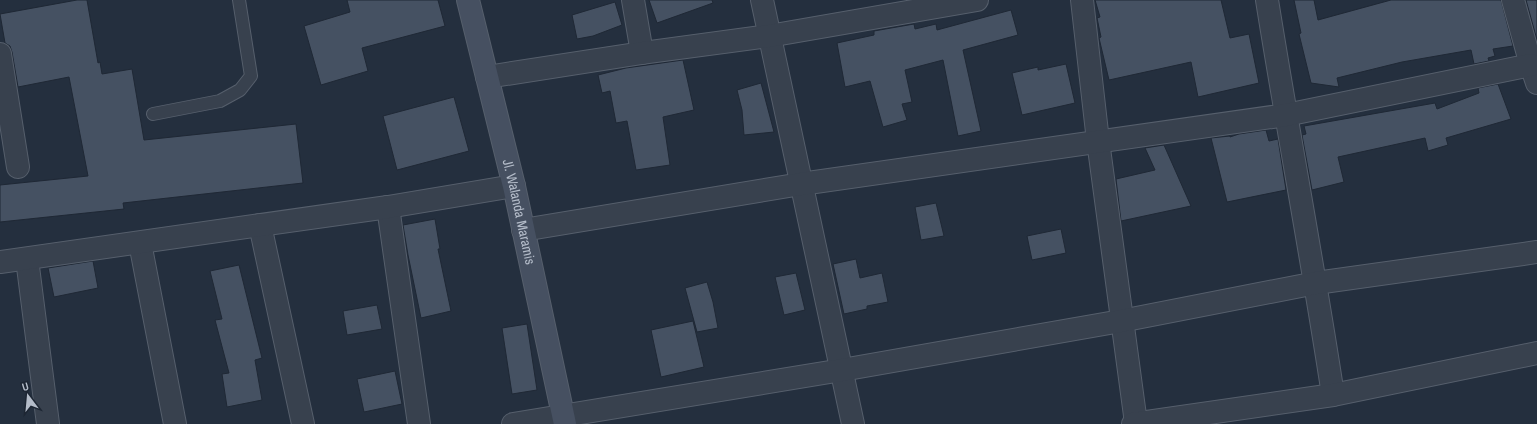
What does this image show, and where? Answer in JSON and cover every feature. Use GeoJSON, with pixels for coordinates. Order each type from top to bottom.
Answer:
{"type":"FeatureCollection","features":[{"type":"Feature","properties":{"kind":"street","name":"Jl. Walanda Maramis"},"geometry":{"type":"LineString","coordinates":[[468,0],[514,186],[564,420]]}},
{"type":"Feature","properties":{"kind":"street"},"geometry":{"type":"LineString","coordinates":[[633,0],[642,53]]}},
{"type":"Feature","properties":{"kind":"street"},"geometry":{"type":"LineString","coordinates":[[762,0],[853,424]]}},
{"type":"Feature","properties":{"kind":"street"},"geometry":{"type":"LineString","coordinates":[[487,77],[642,53],[769,36],[977,0]]}},
{"type":"Feature","properties":{"kind":"street"},"geometry":{"type":"LineString","coordinates":[[1082,0],[1098,141],[1135,424],[1333,395],[1537,353]]}},
{"type":"Feature","properties":{"kind":"street"},"geometry":{"type":"LineString","coordinates":[[1266,0],[1316,283],[1333,395]]}},
{"type":"Feature","properties":{"kind":"street"},"geometry":{"type":"LineString","coordinates":[[523,230],[801,184],[1286,114],[1534,74],[1513,0]]}},
{"type":"Feature","properties":{"kind":"street"},"geometry":{"type":"LineString","coordinates":[[0,54],[18,167]]}},
{"type":"Feature","properties":{"kind":"street"},"geometry":{"type":"LineString","coordinates":[[0,262],[388,207],[514,186]]}},
{"type":"Feature","properties":{"kind":"street"},"geometry":{"type":"LineString","coordinates":[[388,207],[420,424]]}},
{"type":"Feature","properties":{"kind":"street"},"geometry":{"type":"LineString","coordinates":[[260,225],[304,424]]}},
{"type":"Feature","properties":{"kind":"street"},"geometry":{"type":"LineString","coordinates":[[140,243],[174,424]]}},
{"type":"Feature","properties":{"kind":"street"},"geometry":{"type":"LineString","coordinates":[[513,424],[587,418],[842,370],[1121,321],[1316,283],[1537,252]]}},
{"type":"Feature","properties":{"kind":"street"},"geometry":{"type":"LineString","coordinates":[[27,259],[48,424]]}},
{"type":"Feature","properties":{"kind":"lane"},"geometry":{"type":"LineString","coordinates":[[153,114],[220,101],[240,90],[250,76],[239,0]]}},
{"type":"Feature","properties":{"kind":"building"},"geometry":{"type":"Polygon","coordinates":[[[77,0],[87,0],[98,63],[100,62],[102,74],[132,69],[144,140],[296,124],[303,183],[123,203],[124,209],[0,222],[0,185],[88,176],[69,77],[18,87],[12,52],[10,46],[5,43],[0,14],[77,0]]]}},
{"type":"Feature","properties":{"kind":"building"},"geometry":{"type":"Polygon","coordinates":[[[347,0],[438,0],[445,26],[362,48],[368,71],[321,85],[304,26],[350,12],[347,0]]]}},
{"type":"Feature","properties":{"kind":"building"},"geometry":{"type":"Polygon","coordinates":[[[649,0],[712,0],[713,3],[657,23],[649,0]]]}},
{"type":"Feature","properties":{"kind":"building"},"geometry":{"type":"Polygon","coordinates":[[[1095,0],[1221,0],[1230,38],[1249,34],[1259,83],[1198,97],[1191,62],[1109,80],[1099,38],[1101,37],[1097,18],[1100,17],[1095,0]]]}},
{"type":"Feature","properties":{"kind":"building"},"geometry":{"type":"Polygon","coordinates":[[[1294,0],[1314,0],[1318,20],[1391,0],[1501,0],[1513,46],[1493,49],[1495,56],[1488,58],[1489,61],[1474,64],[1471,50],[1402,62],[1337,78],[1339,87],[1311,83],[1299,34],[1301,33],[1294,0]]]}},
{"type":"Feature","properties":{"kind":"building"},"geometry":{"type":"Polygon","coordinates":[[[1526,0],[1537,0],[1537,40],[1526,0]]]}},
{"type":"Feature","properties":{"kind":"building"},"geometry":{"type":"Polygon","coordinates":[[[615,2],[622,25],[593,36],[577,39],[572,15],[615,2]]]}},
{"type":"Feature","properties":{"kind":"building"},"geometry":{"type":"Polygon","coordinates":[[[1011,10],[1018,35],[963,50],[981,131],[958,136],[943,60],[905,70],[912,102],[902,104],[907,120],[883,127],[870,81],[845,87],[837,43],[874,35],[874,31],[914,24],[915,29],[936,24],[937,30],[1011,10]]]}},
{"type":"Feature","properties":{"kind":"building"},"geometry":{"type":"Polygon","coordinates":[[[683,60],[694,110],[663,117],[670,165],[636,170],[627,121],[616,123],[610,91],[602,93],[598,75],[626,68],[683,60]]]}},
{"type":"Feature","properties":{"kind":"building"},"geometry":{"type":"Polygon","coordinates":[[[1066,64],[1075,103],[1022,115],[1012,73],[1038,67],[1038,70],[1066,64]]]}},
{"type":"Feature","properties":{"kind":"building"},"geometry":{"type":"Polygon","coordinates":[[[761,83],[774,132],[744,135],[742,110],[737,90],[761,83]]]}},
{"type":"Feature","properties":{"kind":"building"},"geometry":{"type":"Polygon","coordinates":[[[1498,84],[1511,119],[1446,138],[1448,145],[1428,151],[1425,138],[1338,157],[1344,182],[1312,190],[1302,135],[1306,134],[1304,126],[1435,103],[1437,109],[1479,93],[1478,88],[1498,84]]]}},
{"type":"Feature","properties":{"kind":"building"},"geometry":{"type":"Polygon","coordinates":[[[454,97],[469,151],[397,170],[383,116],[454,97]]]}},
{"type":"Feature","properties":{"kind":"building"},"geometry":{"type":"Polygon","coordinates":[[[1266,130],[1269,141],[1278,139],[1286,190],[1227,202],[1211,138],[1230,137],[1239,134],[1266,130]]]}},
{"type":"Feature","properties":{"kind":"building"},"geometry":{"type":"Polygon","coordinates":[[[1164,145],[1191,206],[1121,221],[1116,179],[1155,170],[1145,148],[1164,145]]]}},
{"type":"Feature","properties":{"kind":"building"},"geometry":{"type":"Polygon","coordinates":[[[936,203],[944,236],[921,240],[915,207],[936,203]]]}},
{"type":"Feature","properties":{"kind":"building"},"geometry":{"type":"Polygon","coordinates":[[[435,219],[440,249],[438,249],[451,311],[421,318],[403,225],[435,219]]]}},
{"type":"Feature","properties":{"kind":"building"},"geometry":{"type":"Polygon","coordinates":[[[1061,229],[1066,253],[1032,260],[1027,236],[1061,229]]]}},
{"type":"Feature","properties":{"kind":"building"},"geometry":{"type":"Polygon","coordinates":[[[856,259],[860,278],[882,273],[888,302],[867,306],[867,309],[844,314],[833,264],[856,259]]]}},
{"type":"Feature","properties":{"kind":"building"},"geometry":{"type":"Polygon","coordinates":[[[93,261],[98,288],[54,297],[48,268],[93,261]]]}},
{"type":"Feature","properties":{"kind":"building"},"geometry":{"type":"Polygon","coordinates":[[[239,265],[262,358],[255,360],[262,400],[227,407],[222,374],[229,373],[215,320],[222,319],[210,271],[239,265]]]}},
{"type":"Feature","properties":{"kind":"building"},"geometry":{"type":"Polygon","coordinates":[[[796,273],[805,310],[784,315],[775,277],[796,273]]]}},
{"type":"Feature","properties":{"kind":"building"},"geometry":{"type":"Polygon","coordinates":[[[707,282],[718,328],[697,332],[685,288],[707,282]]]}},
{"type":"Feature","properties":{"kind":"building"},"geometry":{"type":"Polygon","coordinates":[[[377,305],[382,329],[347,335],[343,311],[377,305]]]}},
{"type":"Feature","properties":{"kind":"building"},"geometry":{"type":"Polygon","coordinates":[[[693,321],[704,367],[661,377],[651,330],[693,321]]]}},
{"type":"Feature","properties":{"kind":"building"},"geometry":{"type":"Polygon","coordinates":[[[527,324],[537,390],[512,394],[502,328],[527,324]]]}},
{"type":"Feature","properties":{"kind":"building"},"geometry":{"type":"Polygon","coordinates":[[[395,371],[402,404],[364,412],[357,379],[395,371]]]}}]}
